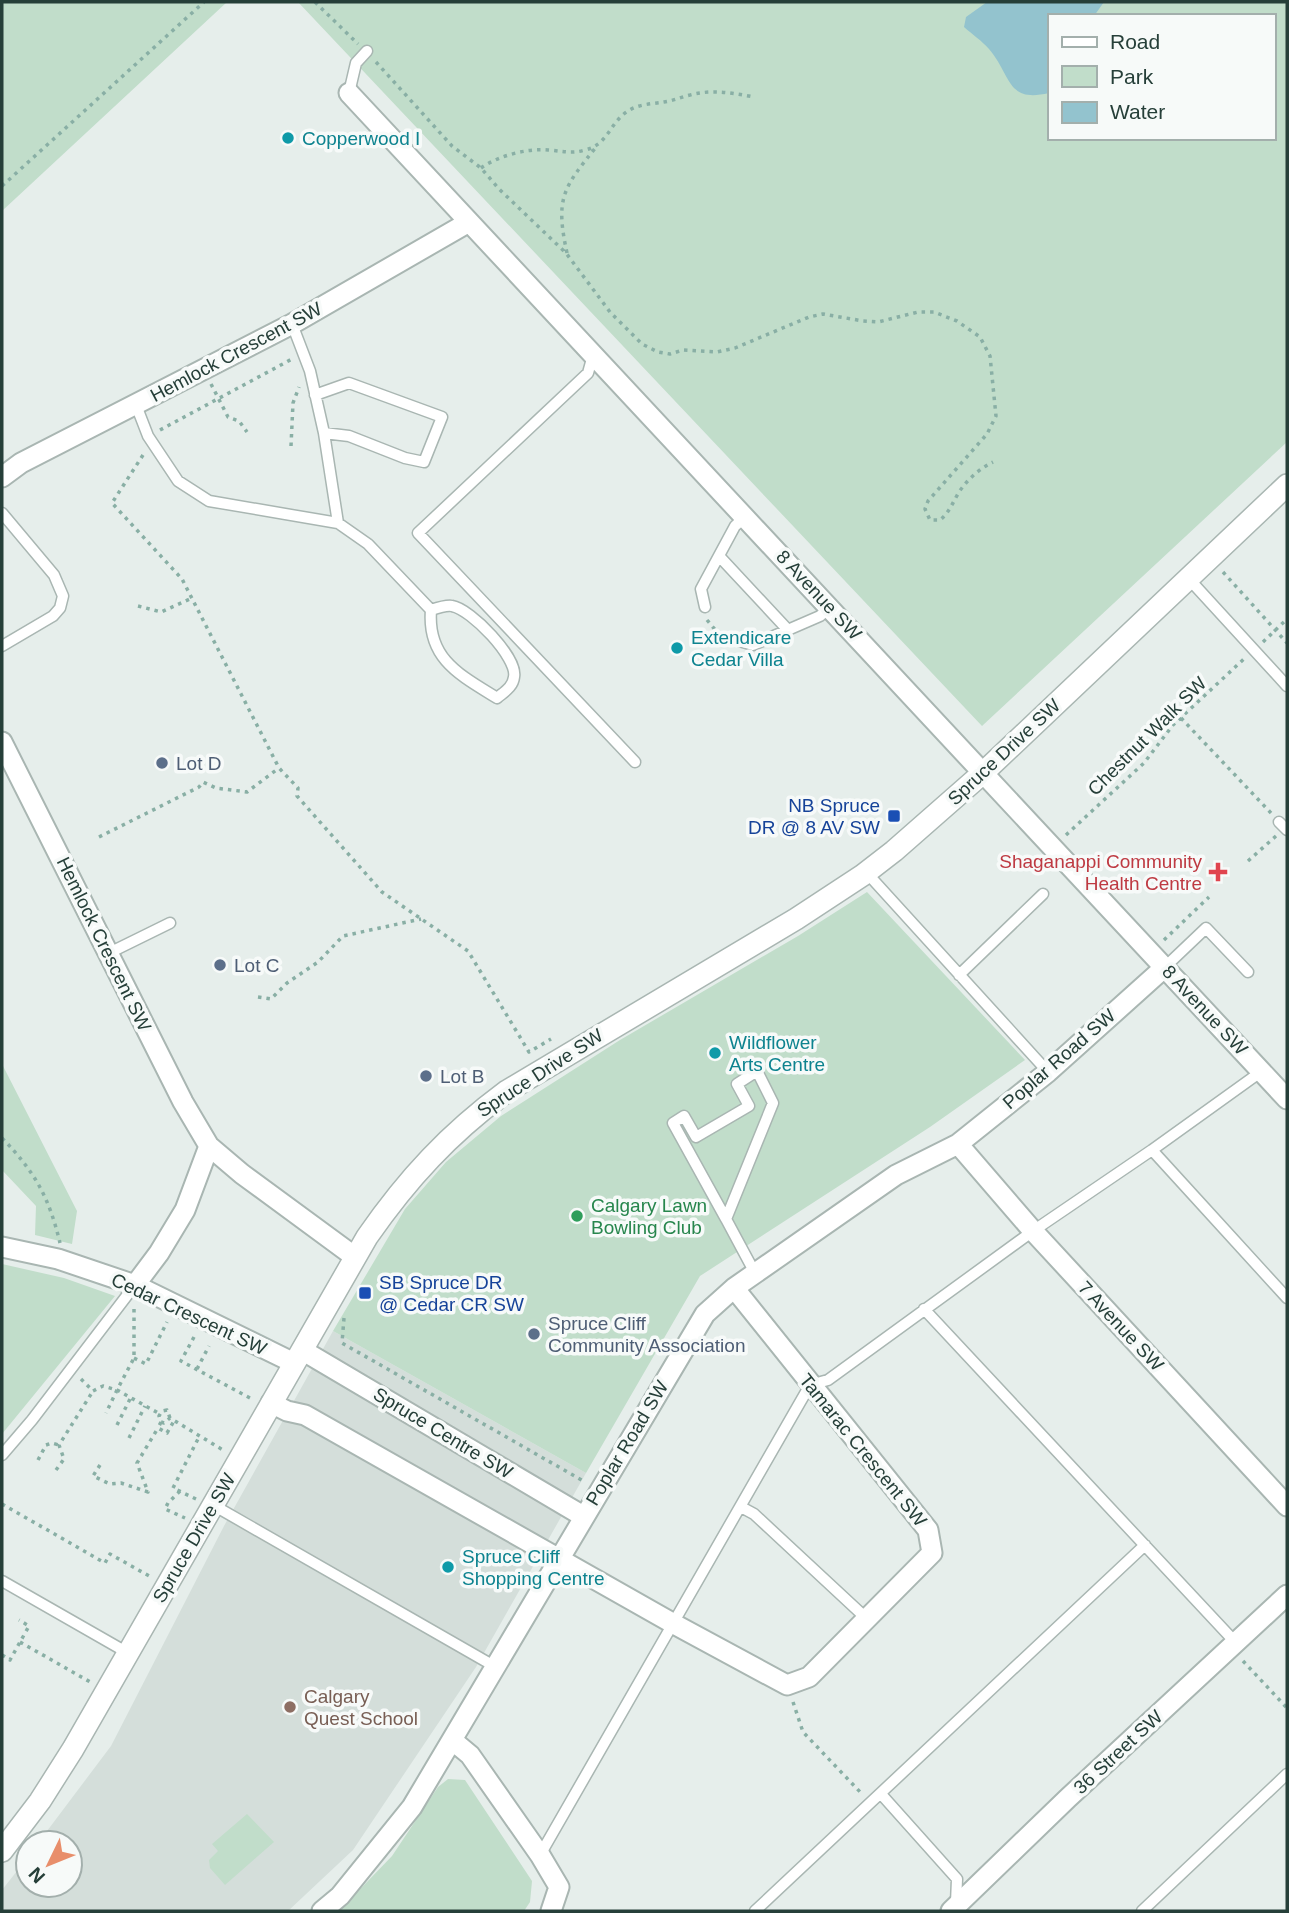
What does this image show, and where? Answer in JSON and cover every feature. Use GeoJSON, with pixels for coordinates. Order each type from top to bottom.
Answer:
{"type":"FeatureCollection","features":[{"type":"Feature","properties":{"kind":"street","name":"8 Avenue SW"},"geometry":{"type":"LineString","coordinates":[[349,93],[1287,1099]]}},
{"type":"Feature","properties":{"kind":"street","name":"Hemlock Crescent SW"},"geometry":{"type":"LineString","coordinates":[[2,477],[21,463],[292,324],[469,222]]}},
{"type":"Feature","properties":{"kind":"street","name":"Spruce Drive SW"},"geometry":{"type":"LineString","coordinates":[[2,1851],[47,1791],[128,1654],[205,1502],[271,1403],[355,1257],[376,1224],[424,1164],[468,1120],[507,1091],[796,919],[866,872],[984,772],[1287,485]]}},
{"type":"Feature","properties":{"kind":"street","name":"Hemlock Crescent SW"},"geometry":{"type":"LineString","coordinates":[[2,742],[183,1102],[209,1146],[242,1174],[355,1257]]}},
{"type":"Feature","properties":{"kind":"street","name":"Poplar Road SW"},"geometry":{"type":"LineString","coordinates":[[322,1911],[340,1896],[412,1807],[705,1314],[734,1288],[896,1175],[958,1144],[1048,1072],[1165,967]]}},
{"type":"Feature","properties":{"kind":"street","name":"7 Avenue SW"},"geometry":{"type":"LineString","coordinates":[[958,1144],[1033,1231],[1287,1506]]}},
{"type":"Feature","properties":{"kind":"street"},"geometry":{"type":"LineString","coordinates":[[135,1285],[159,1253],[185,1210],[209,1146]]}},
{"type":"Feature","properties":{"kind":"street","name":"Cedar Crescent SW"},"geometry":{"type":"LineString","coordinates":[[2,1248],[58,1259],[135,1285],[298,1357]]}},
{"type":"Feature","properties":{"kind":"street","name":"Tamarac Crescent SW"},"geometry":{"type":"LineString","coordinates":[[734,1288],[928,1530],[932,1553],[809,1677],[787,1685]]}},
{"type":"Feature","properties":{"kind":"street","name":"Spruce Centre SW"},"geometry":{"type":"LineString","coordinates":[[298,1357],[583,1516]]}},
{"type":"Feature","properties":{"kind":"street"},"geometry":{"type":"LineString","coordinates":[[271,1403],[287,1411],[305,1415],[787,1685]]}},
{"type":"Feature","properties":{"kind":"street","name":"36 Street SW"},"geometry":{"type":"LineString","coordinates":[[956,1910],[1068,1798],[1238,1650],[1287,1595]]}},
{"type":"Feature","properties":{"kind":"street"},"geometry":{"type":"LineString","coordinates":[[452,1740],[470,1755],[540,1855],[559,1887],[551,1911]]}},
{"type":"Feature","properties":{"kind":"lane"},"geometry":{"type":"LineString","coordinates":[[349,93],[356,63],[367,51]]}},
{"type":"Feature","properties":{"kind":"lane"},"geometry":{"type":"LineString","coordinates":[[292,324],[316,395],[338,523]]}},
{"type":"Feature","properties":{"kind":"lane"},"geometry":{"type":"LineString","coordinates":[[593,355],[588,373],[418,533],[635,762]]}},
{"type":"Feature","properties":{"kind":"lane"},"geometry":{"type":"LineString","coordinates":[[316,395],[349,383],[442,417],[424,463],[349,436],[324,433]]}},
{"type":"Feature","properties":{"kind":"lane"},"geometry":{"type":"LineString","coordinates":[[136,405],[148,436],[178,481],[209,501],[338,523],[368,544],[431,610],[429,629],[437,650],[457,673],[497,698],[512,685],[515,675],[511,659],[468,614],[452,605],[431,610]]}},
{"type":"Feature","properties":{"kind":"lane"},"geometry":{"type":"LineString","coordinates":[[2,513],[54,575],[63,596],[60,608],[53,616],[2,646]]}},
{"type":"Feature","properties":{"kind":"lane"},"geometry":{"type":"LineString","coordinates":[[705,612],[701,589],[735,526],[745,517]]}},
{"type":"Feature","properties":{"kind":"lane"},"geometry":{"type":"LineString","coordinates":[[719,556],[788,630]]}},
{"type":"Feature","properties":{"kind":"lane"},"geometry":{"type":"LineString","coordinates":[[1189,579],[1287,686]]}},
{"type":"Feature","properties":{"kind":"lane"},"geometry":{"type":"LineString","coordinates":[[732,643],[753,645],[820,616],[830,607]]}},
{"type":"Feature","properties":{"kind":"lane"},"geometry":{"type":"LineString","coordinates":[[866,872],[1048,1072]]}},
{"type":"Feature","properties":{"kind":"lane"},"geometry":{"type":"LineString","coordinates":[[959,975],[1043,894]]}},
{"type":"Feature","properties":{"kind":"lane"},"geometry":{"type":"LineString","coordinates":[[109,953],[170,923]]}},
{"type":"Feature","properties":{"kind":"lane"},"geometry":{"type":"LineString","coordinates":[[1165,967],[1206,928],[1248,972]]}},
{"type":"Feature","properties":{"kind":"lane"},"geometry":{"type":"LineString","coordinates":[[726,1219],[773,1103],[757,1071],[737,1084],[749,1106],[696,1137],[684,1116],[673,1123],[755,1273]]}},
{"type":"Feature","properties":{"kind":"lane"},"geometry":{"type":"LineString","coordinates":[[540,1855],[810,1385],[828,1380],[1033,1231],[1262,1071]]}},
{"type":"Feature","properties":{"kind":"lane"},"geometry":{"type":"LineString","coordinates":[[1152,1150],[1287,1298]]}},
{"type":"Feature","properties":{"kind":"lane"},"geometry":{"type":"LineString","coordinates":[[2,1455],[135,1285]]}},
{"type":"Feature","properties":{"kind":"lane"},"geometry":{"type":"LineString","coordinates":[[924,1310],[1145,1545],[1238,1650]]}},
{"type":"Feature","properties":{"kind":"lane"},"geometry":{"type":"LineString","coordinates":[[205,1502],[494,1666]]}},
{"type":"Feature","properties":{"kind":"lane"},"geometry":{"type":"LineString","coordinates":[[740,1507],[754,1514],[867,1619]]}},
{"type":"Feature","properties":{"kind":"lane"},"geometry":{"type":"LineString","coordinates":[[755,1911],[1145,1545]]}},
{"type":"Feature","properties":{"kind":"lane"},"geometry":{"type":"LineString","coordinates":[[2,1581],[128,1654]]}},
{"type":"Feature","properties":{"kind":"lane"},"geometry":{"type":"LineString","coordinates":[[1142,1911],[1287,1774]]}},
{"type":"Feature","properties":{"kind":"lane"},"geometry":{"type":"LineString","coordinates":[[881,1794],[957,1879],[956,1910]]}},
{"type":"Feature","properties":{"kind":"path"},"geometry":{"type":"LineString","coordinates":[[2,186],[204,2]]}},
{"type":"Feature","properties":{"kind":"path"},"geometry":{"type":"LineString","coordinates":[[314,2],[367,51],[452,146],[481,168],[567,255],[610,312],[642,344],[658,352],[670,354],[683,350],[717,352],[735,348],[809,317],[823,314],[878,321],[918,312],[934,312],[957,321],[980,337],[990,356],[996,416],[987,434],[928,502],[925,509],[930,520],[940,520],[946,515],[966,483],[993,462]]}},
{"type":"Feature","properties":{"kind":"path"},"geometry":{"type":"LineString","coordinates":[[567,255],[561,208],[570,179],[607,137],[617,120],[638,106],[708,92],[722,91],[754,97]]}},
{"type":"Feature","properties":{"kind":"path"},"geometry":{"type":"LineString","coordinates":[[481,168],[489,162],[528,151],[545,149],[572,153],[599,145]]}},
{"type":"Feature","properties":{"kind":"path"},"geometry":{"type":"LineString","coordinates":[[148,436],[295,357],[298,369]]}},
{"type":"Feature","properties":{"kind":"path"},"geometry":{"type":"LineString","coordinates":[[291,446],[293,403],[302,382]]}},
{"type":"Feature","properties":{"kind":"path"},"geometry":{"type":"LineString","coordinates":[[219,398],[228,417],[239,421],[247,432]]}},
{"type":"Feature","properties":{"kind":"path"},"geometry":{"type":"LineString","coordinates":[[143,455],[112,503],[182,579],[279,768],[298,788],[297,796],[382,892],[468,951],[530,1052],[551,1039]]}},
{"type":"Feature","properties":{"kind":"path"},"geometry":{"type":"LineString","coordinates":[[1223,572],[1287,643]]}},
{"type":"Feature","properties":{"kind":"path"},"geometry":{"type":"LineString","coordinates":[[138,606],[162,612],[192,598]]}},
{"type":"Feature","properties":{"kind":"path"},"geometry":{"type":"LineString","coordinates":[[705,612],[732,643]]}},
{"type":"Feature","properties":{"kind":"path"},"geometry":{"type":"LineString","coordinates":[[1262,643],[1287,620]]}},
{"type":"Feature","properties":{"kind":"path","name":"Chestnut Walk SW"},"geometry":{"type":"LineString","coordinates":[[1066,835],[1144,763],[1181,718],[1248,656]]}},
{"type":"Feature","properties":{"kind":"path"},"geometry":{"type":"LineString","coordinates":[[1181,718],[1281,828],[1248,861]]}},
{"type":"Feature","properties":{"kind":"path"},"geometry":{"type":"LineString","coordinates":[[99,837],[199,787],[203,782],[216,788],[247,792],[279,768]]}},
{"type":"Feature","properties":{"kind":"path"},"geometry":{"type":"LineString","coordinates":[[1164,940],[1209,897]]}},
{"type":"Feature","properties":{"kind":"path"},"geometry":{"type":"LineString","coordinates":[[258,997],[271,999],[286,983],[318,962],[343,936],[421,919]]}},
{"type":"Feature","properties":{"kind":"path"},"geometry":{"type":"LineString","coordinates":[[2,1138],[43,1191],[61,1247],[58,1259]]}},
{"type":"Feature","properties":{"kind":"path"},"geometry":{"type":"LineString","coordinates":[[106,1413],[134,1358],[135,1308]]}},
{"type":"Feature","properties":{"kind":"path"},"geometry":{"type":"LineString","coordinates":[[345,1309],[342,1343],[585,1482]]}},
{"type":"Feature","properties":{"kind":"path"},"geometry":{"type":"LineString","coordinates":[[134,1358],[146,1364],[167,1322]]}},
{"type":"Feature","properties":{"kind":"path"},"geometry":{"type":"LineString","coordinates":[[194,1337],[181,1360],[250,1398]]}},
{"type":"Feature","properties":{"kind":"path"},"geometry":{"type":"LineString","coordinates":[[197,1369],[209,1346]]}},
{"type":"Feature","properties":{"kind":"path"},"geometry":{"type":"LineString","coordinates":[[81,1379],[93,1391]]}},
{"type":"Feature","properties":{"kind":"path"},"geometry":{"type":"LineString","coordinates":[[59,1445],[93,1391],[103,1386],[117,1390],[160,1414]]}},
{"type":"Feature","properties":{"kind":"path"},"geometry":{"type":"LineString","coordinates":[[117,1425],[131,1397]]}},
{"type":"Feature","properties":{"kind":"path"},"geometry":{"type":"LineString","coordinates":[[129,1438],[145,1405]]}},
{"type":"Feature","properties":{"kind":"path"},"geometry":{"type":"LineString","coordinates":[[160,1414],[167,1410],[172,1420],[223,1450]]}},
{"type":"Feature","properties":{"kind":"path"},"geometry":{"type":"LineString","coordinates":[[100,1465],[93,1476],[110,1484],[121,1483],[148,1492],[136,1463],[161,1422],[160,1414]]}},
{"type":"Feature","properties":{"kind":"path"},"geometry":{"type":"LineString","coordinates":[[161,1422],[172,1420]]}},
{"type":"Feature","properties":{"kind":"path"},"geometry":{"type":"LineString","coordinates":[[158,1428],[167,1433],[172,1420]]}},
{"type":"Feature","properties":{"kind":"path"},"geometry":{"type":"LineString","coordinates":[[199,1437],[173,1488],[205,1502]]}},
{"type":"Feature","properties":{"kind":"path"},"geometry":{"type":"LineString","coordinates":[[38,1460],[46,1445],[59,1445]]}},
{"type":"Feature","properties":{"kind":"path"},"geometry":{"type":"LineString","coordinates":[[55,1469],[65,1459],[59,1445]]}},
{"type":"Feature","properties":{"kind":"path"},"geometry":{"type":"LineString","coordinates":[[180,1491],[165,1509],[185,1518]]}},
{"type":"Feature","properties":{"kind":"path"},"geometry":{"type":"LineString","coordinates":[[2,1504],[105,1563],[110,1554],[151,1577]]}},
{"type":"Feature","properties":{"kind":"path"},"geometry":{"type":"LineString","coordinates":[[2,1655],[10,1660],[29,1626],[19,1620]]}},
{"type":"Feature","properties":{"kind":"path"},"geometry":{"type":"LineString","coordinates":[[20,1642],[94,1684]]}},
{"type":"Feature","properties":{"kind":"path"},"geometry":{"type":"LineString","coordinates":[[1238,1650],[1287,1708]]}},
{"type":"Feature","properties":{"kind":"path"},"geometry":{"type":"LineString","coordinates":[[787,1685],[803,1732],[871,1804]]}},
{"type":"Feature","properties":{"kind":"shaded area"},"geometry":{"type":"Polygon","coordinates":[[[333,1331],[586,1473],[476,1667],[353,1850],[288,1911],[2,1911],[2,1890],[14,1875],[14,1899],[84,1899],[84,1829],[49,1829],[111,1746],[224,1526],[333,1331]]]}},
{"type":"Feature","properties":{"kind":"green space"},"geometry":{"type":"Polygon","coordinates":[[[2,2],[227,2],[2,211],[2,2]]]}},
{"type":"Feature","properties":{"kind":"green space"},"geometry":{"type":"Polygon","coordinates":[[[298,2],[1287,2],[1287,442],[982,726],[298,2]]]}},
{"type":"Feature","properties":{"kind":"green space"},"geometry":{"type":"Polygon","coordinates":[[[867,892],[1025,1060],[930,1127],[700,1276],[586,1473],[333,1331],[405,1209],[446,1162],[501,1116],[620,1040],[798,936],[867,892]]]}},
{"type":"Feature","properties":{"kind":"green space"},"geometry":{"type":"Polygon","coordinates":[[[2,1064],[77,1211],[72,1244],[35,1235],[36,1206],[2,1170],[2,1064]]]}},
{"type":"Feature","properties":{"kind":"green space"},"geometry":{"type":"Polygon","coordinates":[[[2,1264],[64,1278],[115,1296],[2,1434],[2,1264]]]}},
{"type":"Feature","properties":{"kind":"green space"},"geometry":{"type":"Polygon","coordinates":[[[448,1779],[465,1780],[532,1881],[530,1902],[524,1911],[339,1911],[392,1856],[438,1787],[448,1779]]]}},
{"type":"Feature","properties":{"kind":"green space"},"geometry":{"type":"Polygon","coordinates":[[[247,1814],[274,1842],[225,1885],[210,1868],[209,1860],[218,1851],[212,1844],[247,1814]]]}},
{"type":"Feature","properties":{"kind":"water"},"geometry":{"type":"Polygon","coordinates":[[[987,2],[1104,2],[1095,14],[1048,14],[1048,93],[1035,95],[1017,91],[989,49],[964,27],[966,17],[987,2]]]}},
{"type":"Feature","properties":{"kind":"place","name":"Copperwood I"},"geometry":{"type":"Point","coordinates":[288,138]}},
{"type":"Feature","properties":{"kind":"place","name":"Extendicare Cedar Villa"},"geometry":{"type":"Point","coordinates":[677,648]}},
{"type":"Feature","properties":{"kind":"place","name":"Lot D"},"geometry":{"type":"Point","coordinates":[162,763]}},
{"type":"Feature","properties":{"kind":"place","name":"NB Spruce DR @ 8 AV SW"},"geometry":{"type":"Point","coordinates":[894,816]}},
{"type":"Feature","properties":{"kind":"place","name":"Shaganappi Community Health Centre"},"geometry":{"type":"Point","coordinates":[1218,872]}},
{"type":"Feature","properties":{"kind":"place","name":"Lot C"},"geometry":{"type":"Point","coordinates":[220,965]}},
{"type":"Feature","properties":{"kind":"place","name":"Wildflower Arts Centre"},"geometry":{"type":"Point","coordinates":[715,1053]}},
{"type":"Feature","properties":{"kind":"place","name":"Lot B"},"geometry":{"type":"Point","coordinates":[426,1076]}},
{"type":"Feature","properties":{"kind":"place","name":"Calgary Lawn Bowling Club"},"geometry":{"type":"Point","coordinates":[577,1216]}},
{"type":"Feature","properties":{"kind":"place","name":"SB Spruce DR @ Cedar CR SW"},"geometry":{"type":"Point","coordinates":[365,1293]}},
{"type":"Feature","properties":{"kind":"place","name":"Spruce Cliff Community Association"},"geometry":{"type":"Point","coordinates":[534,1334]}},
{"type":"Feature","properties":{"kind":"place","name":"Spruce Cliff Shopping Centre"},"geometry":{"type":"Point","coordinates":[448,1567]}},
{"type":"Feature","properties":{"kind":"place","name":"Calgary Quest School"},"geometry":{"type":"Point","coordinates":[290,1707]}}]}
